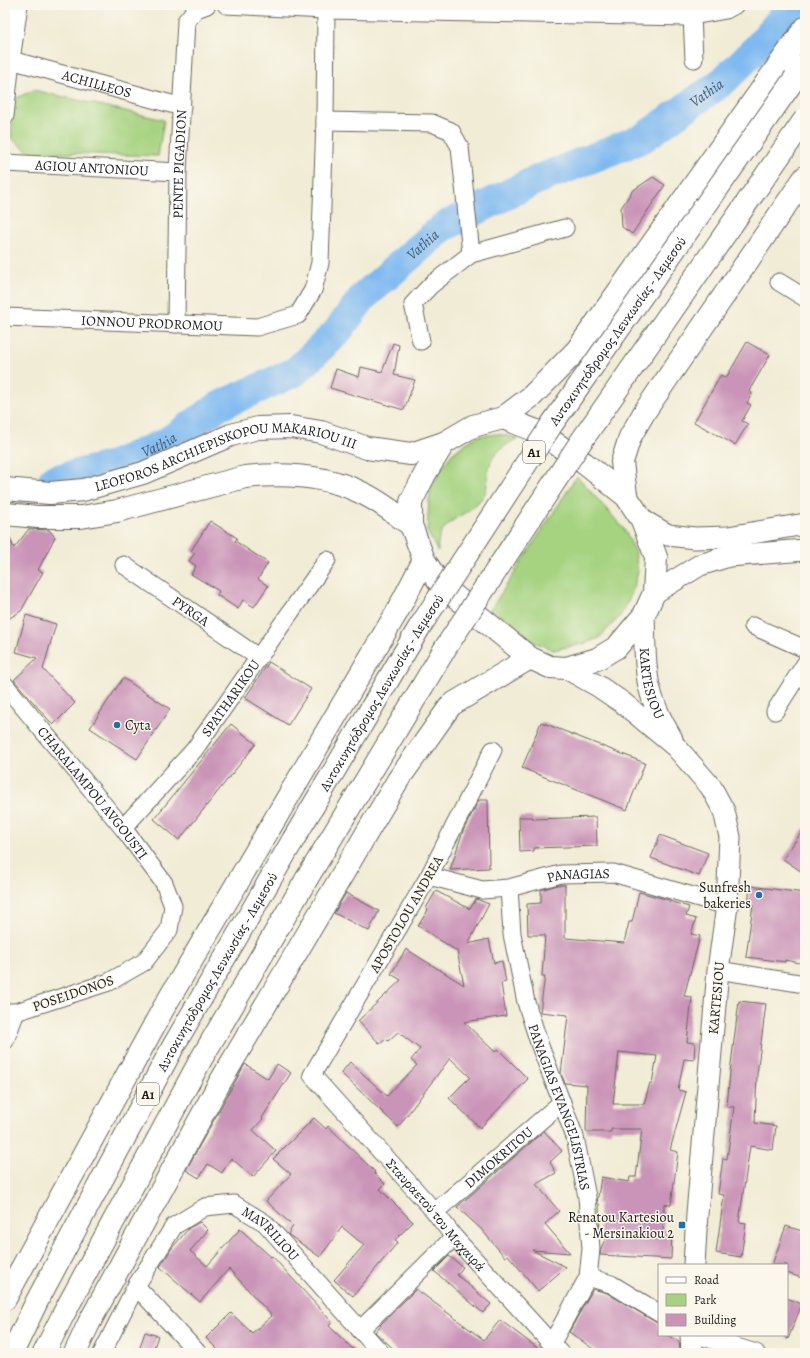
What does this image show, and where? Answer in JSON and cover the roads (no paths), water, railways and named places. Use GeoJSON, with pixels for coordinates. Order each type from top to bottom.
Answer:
{"type":"FeatureCollection","features":[{"type":"Feature","properties":{"kind":"main road"},"geometry":{"type":"LineString","coordinates":[[503,418],[532,396],[577,350],[805,28]]}},
{"type":"Feature","properties":{"kind":"main road","name":"Αυτοκινητόδρομος Λευκωσίας - Λεμεσού"},"geometry":{"type":"LineString","coordinates":[[12,1353],[37,1301],[174,1044],[292,840],[419,628],[548,431],[800,71]]}},
{"type":"Feature","properties":{"kind":"main road","name":"A1"},"geometry":{"type":"LineString","coordinates":[[44,1353],[63,1314],[200,1061],[306,880],[450,641],[580,443],[805,119]]}},
{"type":"Feature","properties":{"kind":"main road"},"geometry":{"type":"LineString","coordinates":[[626,496],[622,462],[630,437],[644,411],[805,177]]}},
{"type":"Feature","properties":{"kind":"main road"},"geometry":{"type":"LineString","coordinates":[[444,443],[425,474],[411,502],[411,525],[424,560],[440,584],[530,658],[550,667],[566,668],[597,659],[617,647],[644,615],[654,593],[656,557],[642,520],[626,496],[584,463],[539,432],[503,418]]}},
{"type":"Feature","properties":{"kind":"main road","name":"LEOFOROS ARCHIEPISKOPOU MAKARIOU III"},"geometry":{"type":"LineString","coordinates":[[5,489],[50,493],[84,490],[143,473],[230,435],[258,428],[298,428],[321,432],[367,448],[410,454],[444,443],[473,426],[503,418]]}},
{"type":"Feature","properties":{"kind":"main road","name":"LEOFOROS ARCHIEPISKOPOU MAKARIOU III"},"geometry":{"type":"LineString","coordinates":[[5,514],[38,517],[81,517],[117,511],[245,477],[266,475],[304,476],[333,481],[362,492],[386,506],[411,525]]}},
{"type":"Feature","properties":{"kind":"main road"},"geometry":{"type":"LineString","coordinates":[[5,1299],[163,1009],[397,612],[424,560]]}},
{"type":"Feature","properties":{"kind":"main road"},"geometry":{"type":"LineString","coordinates":[[75,1353],[89,1323],[219,1084],[398,780],[451,705],[530,658]]}},
{"type":"Feature","properties":{"kind":"street"},"geometry":{"type":"LineString","coordinates":[[5,116],[11,60],[10,32],[19,5]]}},
{"type":"Feature","properties":{"kind":"street"},"geometry":{"type":"LineString","coordinates":[[226,5],[326,10],[687,17],[726,10],[735,5]]}},
{"type":"Feature","properties":{"kind":"street","name":"PENTE PIGADION"},"geometry":{"type":"LineString","coordinates":[[176,324],[178,172],[186,21],[202,7]]}},
{"type":"Feature","properties":{"kind":"street"},"geometry":{"type":"LineString","coordinates":[[326,10],[325,121],[432,123],[451,131],[460,147],[472,254]]}},
{"type":"Feature","properties":{"kind":"street"},"geometry":{"type":"LineString","coordinates":[[692,16],[694,59]]}},
{"type":"Feature","properties":{"kind":"street","name":"ACHILLEOS"},"geometry":{"type":"LineString","coordinates":[[11,60],[182,107]]}},
{"type":"Feature","properties":{"kind":"street","name":"IONNOU PRODROMOU"},"geometry":{"type":"LineString","coordinates":[[5,317],[257,328],[298,316],[313,290],[320,263],[325,121]]}},
{"type":"Feature","properties":{"kind":"street","name":"AGIOU ANTONIOU"},"geometry":{"type":"LineString","coordinates":[[5,163],[178,172]]}},
{"type":"Feature","properties":{"kind":"street"},"geometry":{"type":"LineString","coordinates":[[421,341],[413,304],[431,285],[472,254],[565,228]]}},
{"type":"Feature","properties":{"kind":"street"},"geometry":{"type":"LineString","coordinates":[[779,282],[805,298]]}},
{"type":"Feature","properties":{"kind":"street"},"geometry":{"type":"LineString","coordinates":[[642,520],[668,535],[695,538],[728,537],[805,524]]}},
{"type":"Feature","properties":{"kind":"street"},"geometry":{"type":"LineString","coordinates":[[654,593],[700,565],[729,556],[805,550]]}},
{"type":"Feature","properties":{"kind":"street","name":"SPATHARIKOU"},"geometry":{"type":"LineString","coordinates":[[123,828],[194,750],[327,560]]}},
{"type":"Feature","properties":{"kind":"street","name":"PYRGA"},"geometry":{"type":"LineString","coordinates":[[124,565],[258,657]]}},
{"type":"Feature","properties":{"kind":"street","name":"KARTESIOU"},"geometry":{"type":"LineString","coordinates":[[644,615],[646,663],[649,687],[662,722],[676,747]]}},
{"type":"Feature","properties":{"kind":"street"},"geometry":{"type":"LineString","coordinates":[[753,626],[805,649]]}},
{"type":"Feature","properties":{"kind":"street"},"geometry":{"type":"LineString","coordinates":[[775,711],[805,664]]}},
{"type":"Feature","properties":{"kind":"street","name":"KARTESIOU"},"geometry":{"type":"LineString","coordinates":[[566,668],[598,686],[623,703],[676,747],[711,787],[724,811],[730,837],[727,906],[718,970],[694,1264]]}},
{"type":"Feature","properties":{"kind":"street","name":"CHARALAMPOU AVGOUSTI"},"geometry":{"type":"LineString","coordinates":[[5,685],[123,828],[164,883],[173,906]]}},
{"type":"Feature","properties":{"kind":"street","name":"APOSTOLOU ANDREA"},"geometry":{"type":"LineString","coordinates":[[312,1075],[429,876],[493,750]]}},
{"type":"Feature","properties":{"kind":"street","name":"PANAGIAS"},"geometry":{"type":"LineString","coordinates":[[429,876],[482,890],[509,888],[561,874],[612,873],[727,906]]}},
{"type":"Feature","properties":{"kind":"street","name":"PANAGIAS EVANGELISTRIAS"},"geometry":{"type":"LineString","coordinates":[[509,888],[512,934],[526,1002],[540,1046],[575,1137],[587,1197],[591,1249],[588,1277],[556,1348]]}},
{"type":"Feature","properties":{"kind":"street","name":"POSEIDONOS"},"geometry":{"type":"LineString","coordinates":[[10,1012],[109,982],[144,962],[169,930],[173,906]]}},
{"type":"Feature","properties":{"kind":"street"},"geometry":{"type":"LineString","coordinates":[[718,970],[805,984]]}},
{"type":"Feature","properties":{"kind":"street"},"geometry":{"type":"LineString","coordinates":[[5,1041],[10,1012]]}},
{"type":"Feature","properties":{"kind":"street","name":"Σταυραετού του Μαχαιρά"},"geometry":{"type":"LineString","coordinates":[[312,1075],[435,1212],[454,1237],[556,1348]]}},
{"type":"Feature","properties":{"kind":"street","name":"DIMOKRITOU"},"geometry":{"type":"LineString","coordinates":[[435,1212],[562,1102]]}},
{"type":"Feature","properties":{"kind":"street","name":"MAVRILIOU"},"geometry":{"type":"LineString","coordinates":[[102,1353],[136,1286],[174,1226],[205,1207],[234,1204],[265,1223],[380,1353]]}},
{"type":"Feature","properties":{"kind":"street"},"geometry":{"type":"LineString","coordinates":[[360,1330],[454,1237]]}},
{"type":"Feature","properties":{"kind":"street"},"geometry":{"type":"LineString","coordinates":[[588,1277],[611,1284],[658,1312]]}},
{"type":"Feature","properties":{"kind":"street"},"geometry":{"type":"LineString","coordinates":[[136,1286],[198,1353]]}},
{"type":"Feature","properties":{"kind":"street"},"geometry":{"type":"LineString","coordinates":[[691,1336],[692,1353]]}},
{"type":"Feature","properties":{"kind":"street"},"geometry":{"type":"LineString","coordinates":[[700,1336],[756,1353]]}},
{"type":"Feature","properties":{"kind":"waterway","name":"Vathia"},"geometry":{"type":"LineString","coordinates":[[53,480],[113,465],[165,443],[219,406],[295,372],[337,332],[363,297],[443,227],[534,181],[643,138],[722,82],[758,47],[793,5]]}},
{"type":"Feature","properties":{"kind":"place","name":"Cyta"},"geometry":{"type":"Point","coordinates":[117,725]}},
{"type":"Feature","properties":{"kind":"place","name":"Sunfresh bakeries"},"geometry":{"type":"Point","coordinates":[759,895]}},
{"type":"Feature","properties":{"kind":"place","name":"Renatou Kartesiou - Mersinakiou 2"},"geometry":{"type":"Point","coordinates":[682,1225]}}]}
